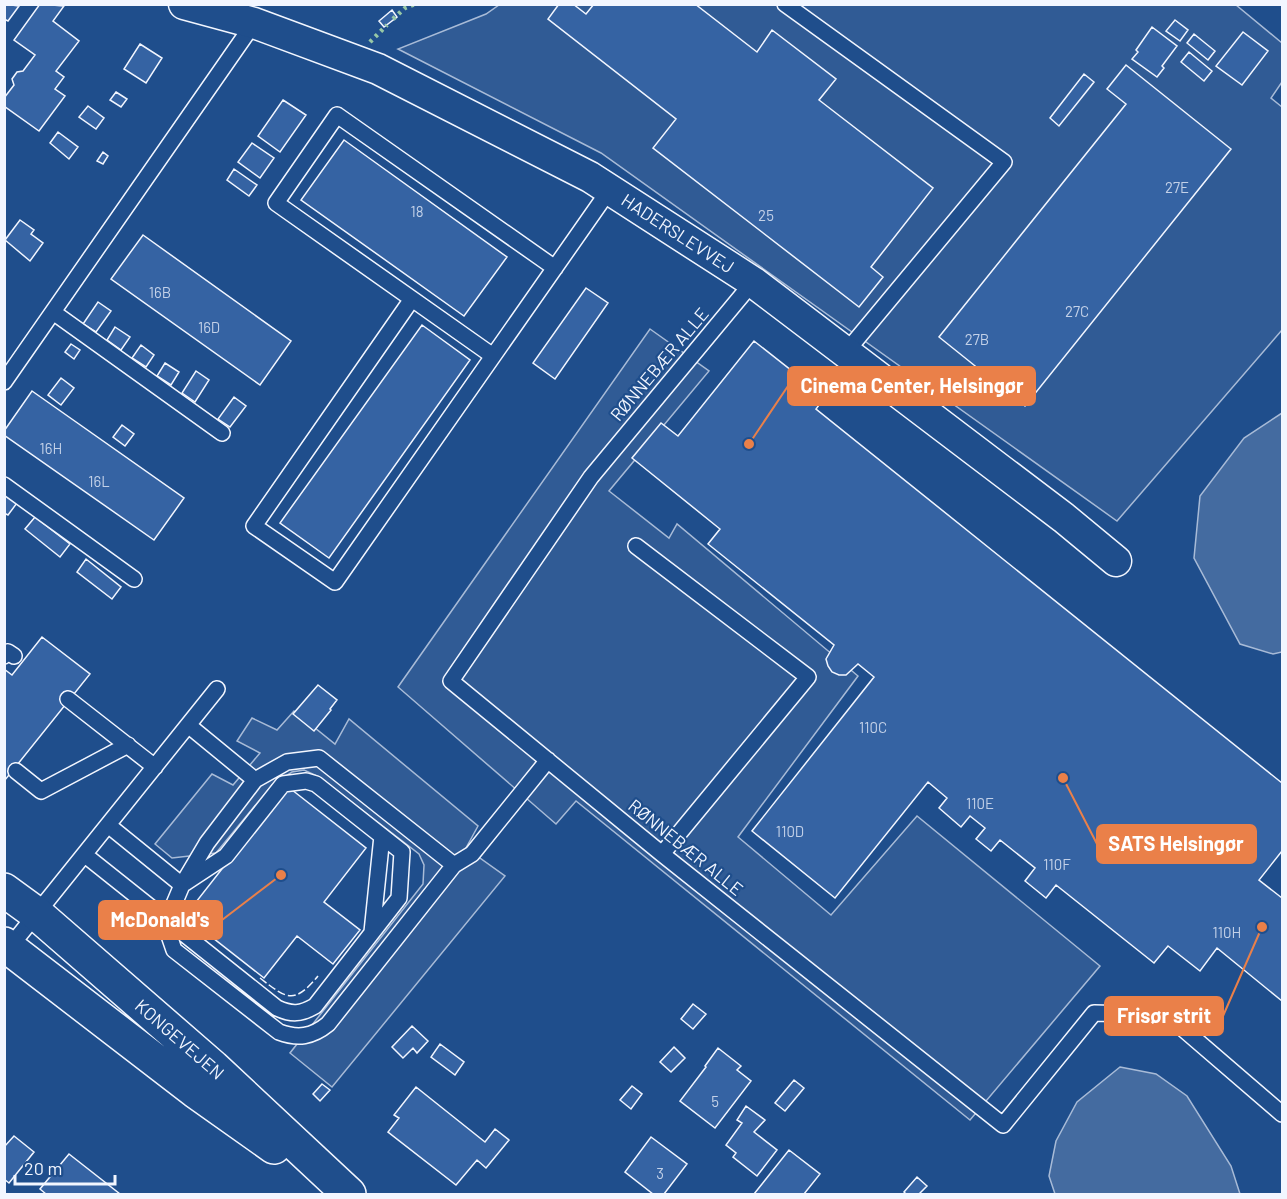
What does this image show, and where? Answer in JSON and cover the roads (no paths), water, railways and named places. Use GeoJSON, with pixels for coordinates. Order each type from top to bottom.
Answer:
{"type":"FeatureCollection","features":[{"type":"Feature","properties":{"kind":"main road","name":"KONGEVEJEN"},"geometry":{"type":"LineString","coordinates":[[4,890],[37,914],[213,1067],[349,1194]]}},
{"type":"Feature","properties":{"kind":"main road","name":"KONGEVEJEN"},"geometry":{"type":"LineString","coordinates":[[7,946],[195,1091],[342,1194]]}},
{"type":"Feature","properties":{"kind":"street","name":"HADERSLEVVEJ"},"geometry":{"type":"LineString","coordinates":[[184,4],[254,23],[378,69],[590,177],[753,282],[1064,518],[1116,561]]}},
{"type":"Feature","properties":{"kind":"lane"},"geometry":{"type":"LineString","coordinates":[[785,4],[1004,162],[846,352]]}},
{"type":"Feature","properties":{"kind":"lane"},"geometry":{"type":"LineString","coordinates":[[4,382],[254,23]]}},
{"type":"Feature","properties":{"kind":"lane"},"geometry":{"type":"LineString","coordinates":[[494,356],[276,203],[337,116],[555,268]]}},
{"type":"Feature","properties":{"kind":"lane"},"geometry":{"type":"LineString","coordinates":[[412,299],[254,525],[335,582],[610,189]]}},
{"type":"Feature","properties":{"kind":"lane","name":"RØNNEBÆR ALLE"},"geometry":{"type":"LineString","coordinates":[[753,282],[591,477],[451,681],[662,854],[1003,1125],[1094,1013],[1167,1016],[1276,1102],[1282,1114]]}},
{"type":"Feature","properties":{"kind":"lane"},"geometry":{"type":"LineString","coordinates":[[53,312],[222,433]]}},
{"type":"Feature","properties":{"kind":"lane"},"geometry":{"type":"LineString","coordinates":[[4,485],[134,579]]}},
{"type":"Feature","properties":{"kind":"lane"},"geometry":{"type":"LineString","coordinates":[[636,546],[808,677],[662,854]]}},
{"type":"Feature","properties":{"kind":"lane"},"geometry":{"type":"LineString","coordinates":[[7,946],[37,914],[217,689]]}},
{"type":"Feature","properties":{"kind":"lane"},"geometry":{"type":"LineString","coordinates":[[68,699],[155,766]]}},
{"type":"Feature","properties":{"kind":"lane"},"geometry":{"type":"LineString","coordinates":[[188,725],[255,780]]}},
{"type":"Feature","properties":{"kind":"lane"},"geometry":{"type":"LineString","coordinates":[[16,771],[41,791],[128,745]]}},
{"type":"Feature","properties":{"kind":"lane"},"geometry":{"type":"LineString","coordinates":[[163,918],[174,904],[182,885],[207,843],[255,780],[287,762],[319,758],[454,865]]}},
{"type":"Feature","properties":{"kind":"lane"},"geometry":{"type":"LineString","coordinates":[[163,918],[174,950],[279,1032],[291,1036],[304,1036],[318,1032],[328,1024],[454,865],[472,854],[548,760]]}},
{"type":"Feature","properties":{"kind":"lane"},"geometry":{"type":"LineString","coordinates":[[85,855],[277,1008],[290,1014],[304,1013],[315,1006],[399,898],[402,852],[316,784],[306,781],[283,784],[226,856],[182,885]]}},
{"type":"Feature","properties":{"kind":"lane"},"geometry":{"type":"LineString","coordinates":[[108,825],[182,885]]}},
{"type":"Feature","properties":{"kind":"lane"},"geometry":{"type":"LineString","coordinates":[[372,932],[382,836]]}},
{"type":"Feature","properties":{"kind":"place","name":"Cinema Center, Helsingør"},"geometry":{"type":"Point","coordinates":[749,444]}},
{"type":"Feature","properties":{"kind":"place","name":"SATS Helsingør"},"geometry":{"type":"Point","coordinates":[1063,778]}},
{"type":"Feature","properties":{"kind":"place","name":"McDonald's"},"geometry":{"type":"Point","coordinates":[281,875]}},
{"type":"Feature","properties":{"kind":"place","name":"Frisør strit"},"geometry":{"type":"Point","coordinates":[1262,927]}}]}
